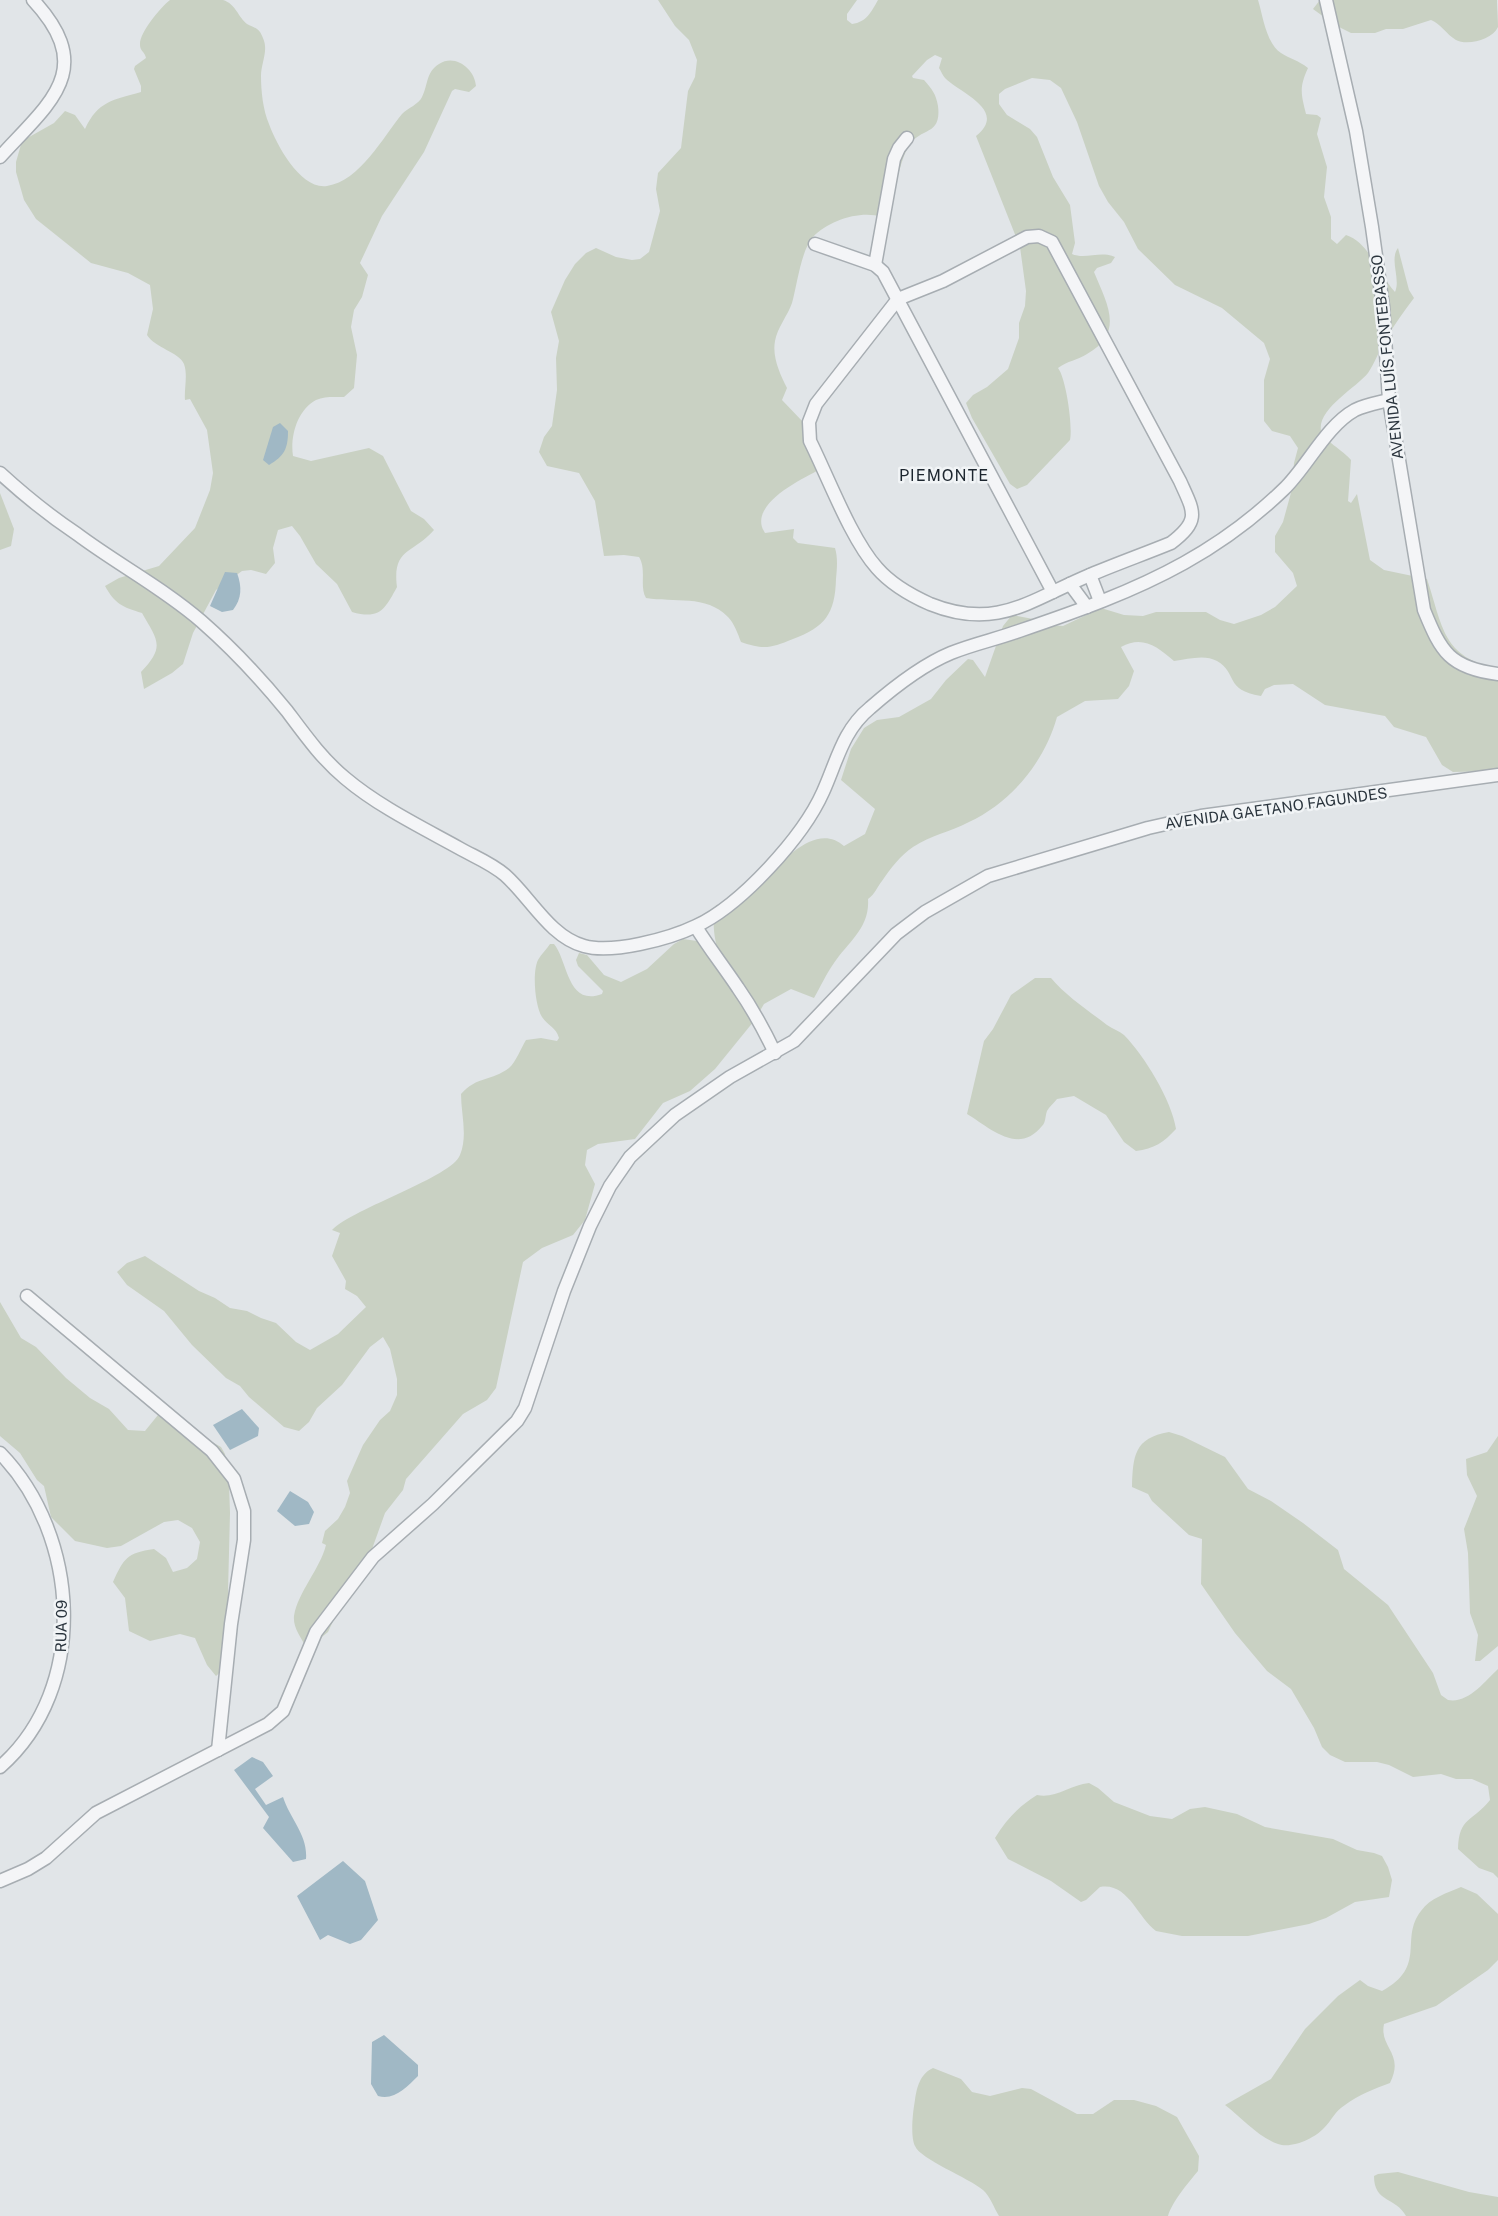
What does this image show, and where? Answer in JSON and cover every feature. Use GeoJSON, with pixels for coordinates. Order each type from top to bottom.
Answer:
{"type":"FeatureCollection","features":[{"type":"Feature","properties":{"kind":"street"},"geometry":{"type":"LineString","coordinates":[[0,157],[52,101],[65,70],[64,54],[58,34],[32,0]]}},
{"type":"Feature","properties":{"kind":"street","name":"AVENIDA LUÍS FONTEBASSO"},"geometry":{"type":"LineString","coordinates":[[1326,0],[1356,131],[1372,226],[1383,306],[1389,400],[1424,610],[1436,641],[1450,658],[1462,665],[1498,674]]}},
{"type":"Feature","properties":{"kind":"street"},"geometry":{"type":"LineString","coordinates":[[875,265],[894,159],[899,148],[907,138]]}},
{"type":"Feature","properties":{"kind":"street"},"geometry":{"type":"LineString","coordinates":[[1039,236],[1052,242],[1164,450],[1193,511],[1190,526],[1171,543],[1090,575],[1032,603],[998,614],[976,616],[950,612],[919,599],[877,568],[861,546],[810,441],[809,422],[816,404],[898,299],[943,280],[1027,237],[1039,236]]}},
{"type":"Feature","properties":{"kind":"street"},"geometry":{"type":"LineString","coordinates":[[815,244],[875,265],[885,276],[1053,592]]}},
{"type":"Feature","properties":{"kind":"street"},"geometry":{"type":"LineString","coordinates":[[0,473],[75,534],[198,618],[252,669],[327,763],[342,776],[394,810],[485,860],[506,876],[557,931],[583,946],[607,948],[642,944],[696,927],[721,910],[759,878],[804,828],[822,794],[852,725],[869,708],[927,666],[950,653],[1087,607],[1167,572],[1208,550],[1248,522],[1287,486],[1337,424],[1352,412],[1370,404],[1389,400]]}},
{"type":"Feature","properties":{"kind":"street"},"geometry":{"type":"LineString","coordinates":[[1090,575],[1100,601]]}},
{"type":"Feature","properties":{"kind":"street"},"geometry":{"type":"LineString","coordinates":[[1070,584],[1087,607]]}},
{"type":"Feature","properties":{"kind":"street","name":"AVENIDA GAETANO FAGUNDES"},"geometry":{"type":"LineString","coordinates":[[0,1881],[46,1858],[96,1813],[268,1724],[283,1711],[316,1632],[365,1567],[386,1545],[433,1504],[489,1446],[517,1421],[525,1408],[564,1291],[590,1226],[610,1186],[630,1157],[675,1115],[730,1077],[794,1041],[896,934],[925,912],[988,876],[1148,828],[1200,816],[1498,776]]}},
{"type":"Feature","properties":{"kind":"street"},"geometry":{"type":"LineString","coordinates":[[696,927],[712,954],[742,994],[760,1023],[774,1053]]}},
{"type":"Feature","properties":{"kind":"street"},"geometry":{"type":"LineString","coordinates":[[27,1296],[212,1451],[234,1479],[244,1511],[244,1540],[231,1624],[218,1750]]}},
{"type":"Feature","properties":{"kind":"street","name":"RUA 09"},"geometry":{"type":"LineString","coordinates":[[0,1452],[21,1478],[46,1523],[56,1556],[65,1609],[60,1662],[42,1715],[28,1738],[0,1767]]}},
{"type":"Feature","properties":{"kind":"shaded area"},"geometry":{"type":"Polygon","coordinates":[[[170,0],[223,0],[231,4],[247,24],[260,32],[265,46],[261,82],[267,119],[278,144],[291,165],[308,181],[317,185],[327,186],[339,182],[350,176],[360,167],[379,146],[402,114],[421,99],[429,75],[439,64],[451,60],[463,64],[472,74],[476,86],[469,92],[455,89],[452,91],[424,152],[382,216],[360,263],[368,275],[362,297],[354,310],[351,327],[357,355],[354,388],[344,397],[323,398],[309,404],[296,425],[292,449],[293,456],[311,461],[369,448],[383,456],[411,511],[424,519],[434,530],[401,558],[396,574],[397,587],[393,595],[385,607],[369,615],[352,612],[337,584],[316,564],[292,526],[278,530],[273,548],[275,563],[266,574],[251,570],[242,571],[216,590],[193,633],[183,664],[172,673],[144,689],[141,672],[154,656],[156,649],[155,637],[142,613],[120,604],[112,597],[105,586],[119,578],[159,566],[195,528],[210,490],[213,473],[207,430],[190,399],[185,400],[186,373],[184,364],[177,356],[155,343],[147,335],[153,309],[150,285],[128,273],[91,263],[36,219],[24,200],[16,172],[16,162],[22,141],[54,123],[65,111],[75,115],[85,129],[95,113],[107,103],[141,92],[141,86],[134,69],[135,66],[146,58],[140,47],[141,40],[151,21],[170,0]]]}},
{"type":"Feature","properties":{"kind":"shaded area"},"geometry":{"type":"Polygon","coordinates":[[[658,0],[857,0],[847,14],[847,20],[852,24],[865,19],[878,0],[1258,0],[1268,36],[1276,49],[1308,68],[1303,81],[1302,95],[1306,114],[1317,115],[1321,118],[1317,134],[1327,167],[1324,197],[1331,217],[1331,239],[1337,244],[1346,235],[1361,244],[1395,292],[1397,281],[1395,258],[1398,248],[1409,290],[1414,298],[1389,334],[1368,373],[1338,399],[1325,415],[1321,423],[1321,431],[1325,438],[1351,460],[1348,501],[1351,503],[1357,494],[1370,560],[1384,570],[1427,579],[1442,625],[1455,648],[1466,657],[1480,664],[1498,669],[1498,771],[1453,772],[1442,765],[1426,737],[1394,727],[1385,716],[1325,705],[1293,684],[1274,685],[1265,689],[1261,696],[1241,690],[1233,681],[1228,671],[1212,659],[1196,658],[1174,661],[1162,651],[1143,642],[1136,642],[1121,647],[1134,671],[1129,686],[1118,699],[1085,701],[1057,717],[1044,750],[1035,765],[999,804],[962,825],[920,843],[900,858],[868,899],[866,918],[862,926],[831,967],[814,998],[791,989],[764,1004],[754,1021],[715,1069],[690,1091],[663,1103],[635,1139],[598,1144],[587,1150],[585,1165],[595,1184],[585,1220],[573,1235],[542,1248],[523,1262],[496,1388],[487,1400],[463,1414],[406,1479],[403,1490],[385,1513],[367,1563],[342,1602],[328,1632],[317,1641],[305,1645],[295,1624],[296,1607],[323,1554],[326,1545],[322,1543],[325,1531],[338,1519],[345,1507],[350,1493],[347,1481],[363,1445],[380,1420],[390,1411],[397,1395],[397,1379],[390,1349],[383,1337],[370,1347],[342,1385],[317,1408],[309,1422],[299,1431],[284,1427],[249,1397],[240,1386],[226,1378],[192,1345],[164,1311],[127,1285],[117,1272],[127,1263],[145,1256],[199,1291],[215,1298],[230,1308],[247,1311],[276,1323],[296,1342],[310,1350],[338,1334],[366,1307],[357,1296],[345,1289],[346,1281],[332,1256],[340,1233],[332,1230],[343,1221],[422,1183],[453,1164],[460,1155],[464,1140],[461,1094],[473,1084],[497,1075],[509,1068],[526,1040],[541,1038],[557,1041],[559,1038],[556,1031],[542,1017],[535,989],[536,965],[550,944],[554,944],[559,952],[575,988],[582,994],[590,996],[602,994],[603,991],[578,966],[576,960],[579,953],[587,955],[604,975],[621,982],[647,969],[674,944],[683,939],[697,941],[719,957],[714,925],[716,905],[733,902],[747,893],[802,846],[817,839],[831,839],[844,846],[865,834],[875,809],[841,780],[851,749],[864,728],[877,720],[899,717],[931,699],[946,680],[968,659],[973,660],[985,677],[1003,626],[1012,615],[1033,619],[1040,617],[1048,625],[1063,626],[1101,608],[1124,615],[1143,616],[1156,612],[1206,612],[1220,620],[1234,624],[1261,615],[1275,607],[1297,586],[1293,573],[1275,552],[1275,536],[1283,522],[1292,489],[1294,463],[1298,448],[1290,436],[1272,431],[1264,421],[1264,380],[1270,359],[1264,343],[1222,308],[1175,285],[1138,249],[1124,222],[1108,202],[1099,186],[1077,122],[1061,88],[1050,80],[1032,78],[1005,89],[999,94],[999,104],[1007,115],[1030,129],[1037,137],[1053,177],[1070,205],[1075,243],[1072,254],[1083,256],[1104,254],[1115,257],[1111,263],[1097,268],[1094,272],[1108,306],[1110,317],[1106,336],[1099,345],[1087,354],[1058,368],[1064,382],[1068,403],[1071,425],[1070,440],[1027,485],[1017,489],[1010,484],[972,418],[966,403],[973,395],[987,387],[1008,369],[1019,338],[1019,323],[1025,306],[1026,291],[1020,247],[976,136],[985,127],[987,118],[984,110],[978,102],[945,78],[939,68],[942,58],[935,55],[927,60],[912,76],[913,78],[924,80],[933,92],[938,106],[936,123],[933,128],[917,137],[907,149],[889,213],[882,217],[865,215],[836,221],[813,237],[805,250],[792,303],[775,341],[774,347],[779,371],[787,388],[782,400],[804,423],[823,468],[803,478],[779,494],[763,512],[761,523],[765,533],[794,529],[793,538],[798,543],[835,548],[837,571],[835,591],[826,618],[804,634],[779,644],[762,647],[741,642],[730,619],[710,605],[700,602],[646,598],[639,557],[624,555],[604,556],[595,501],[579,473],[547,466],[539,452],[544,437],[552,426],[557,390],[556,358],[559,341],[551,312],[565,280],[575,264],[586,253],[596,248],[616,257],[632,260],[640,259],[649,252],[660,211],[656,189],[658,173],[681,148],[688,91],[695,77],[697,60],[689,40],[675,26],[658,0]]]}},
{"type":"Feature","properties":{"kind":"shaded area"},"geometry":{"type":"Polygon","coordinates":[[[1320,0],[1497,0],[1498,27],[1495,32],[1485,38],[1473,42],[1456,40],[1431,20],[1403,29],[1386,29],[1375,33],[1351,33],[1335,25],[1313,9],[1320,0]]]}},
{"type":"Feature","properties":{"kind":"shaded area"},"geometry":{"type":"Polygon","coordinates":[[[0,493],[14,529],[11,546],[0,550],[0,493]]]}},
{"type":"Feature","properties":{"kind":"shaded area"},"geometry":{"type":"Polygon","coordinates":[[[1035,978],[1051,978],[1071,997],[1107,1025],[1124,1035],[1132,1044],[1156,1079],[1169,1105],[1176,1129],[1167,1138],[1153,1147],[1136,1151],[1124,1142],[1106,1115],[1074,1096],[1057,1099],[1047,1111],[1042,1126],[1033,1135],[1023,1139],[1004,1136],[967,1114],[984,1041],[993,1029],[1011,995],[1035,978]]]}},
{"type":"Feature","properties":{"kind":"shaded area"},"geometry":{"type":"Polygon","coordinates":[[[0,1302],[21,1338],[36,1347],[66,1378],[90,1398],[109,1409],[128,1430],[145,1431],[158,1415],[162,1414],[221,1447],[225,1454],[229,1483],[228,1592],[232,1605],[226,1667],[216,1676],[207,1665],[195,1638],[180,1634],[150,1641],[129,1631],[125,1598],[113,1582],[124,1562],[138,1552],[154,1549],[166,1558],[173,1572],[187,1568],[197,1559],[200,1542],[192,1528],[178,1520],[164,1522],[121,1546],[107,1548],[75,1541],[51,1517],[44,1486],[37,1480],[20,1453],[0,1436],[0,1302]]]}},
{"type":"Feature","properties":{"kind":"shaded area"},"geometry":{"type":"Polygon","coordinates":[[[1169,1432],[1182,1436],[1225,1457],[1248,1489],[1271,1501],[1338,1550],[1344,1569],[1388,1605],[1433,1673],[1441,1695],[1448,1700],[1462,1699],[1476,1690],[1498,1669],[1498,1878],[1493,1873],[1479,1868],[1458,1849],[1459,1838],[1464,1825],[1490,1800],[1488,1786],[1472,1779],[1456,1779],[1441,1774],[1413,1777],[1389,1765],[1377,1762],[1345,1762],[1330,1755],[1322,1747],[1314,1728],[1291,1689],[1267,1671],[1235,1633],[1201,1584],[1202,1539],[1189,1535],[1152,1501],[1148,1494],[1132,1487],[1133,1466],[1142,1444],[1157,1435],[1169,1432]]]}},
{"type":"Feature","properties":{"kind":"shaded area"},"geometry":{"type":"Polygon","coordinates":[[[1498,1436],[1498,1646],[1480,1661],[1475,1661],[1478,1635],[1470,1613],[1468,1553],[1464,1529],[1477,1496],[1467,1475],[1466,1459],[1487,1452],[1498,1436]]]}},
{"type":"Feature","properties":{"kind":"shaded area"},"geometry":{"type":"Polygon","coordinates":[[[1089,1783],[1114,1802],[1150,1816],[1172,1819],[1190,1809],[1205,1807],[1237,1814],[1265,1827],[1333,1839],[1357,1850],[1382,1856],[1392,1880],[1389,1897],[1355,1902],[1326,1918],[1309,1924],[1248,1936],[1182,1936],[1156,1931],[1125,1895],[1118,1890],[1110,1887],[1100,1887],[1086,1900],[1081,1902],[1051,1881],[1008,1859],[995,1838],[1013,1814],[1037,1795],[1050,1795],[1089,1783]]]}},
{"type":"Feature","properties":{"kind":"shaded area"},"geometry":{"type":"Polygon","coordinates":[[[1461,1887],[1477,1894],[1498,1914],[1498,1960],[1488,1970],[1436,2006],[1384,2024],[1383,2032],[1395,2064],[1390,2083],[1366,2092],[1350,2101],[1315,2135],[1303,2142],[1290,2145],[1278,2144],[1264,2137],[1225,2105],[1271,2079],[1305,2029],[1338,1996],[1360,1980],[1368,1986],[1382,1991],[1396,1982],[1409,1962],[1412,1932],[1415,1921],[1421,1911],[1434,1899],[1461,1887]]]}},
{"type":"Feature","properties":{"kind":"shaded area"},"geometry":{"type":"Polygon","coordinates":[[[933,2068],[961,2079],[972,2092],[990,2096],[1022,2088],[1031,2089],[1077,2114],[1093,2114],[1114,2100],[1134,2100],[1156,2106],[1177,2117],[1199,2156],[1198,2171],[1177,2199],[1168,2216],[999,2216],[983,2190],[926,2157],[913,2142],[912,2123],[917,2090],[922,2077],[933,2068]]]}},
{"type":"Feature","properties":{"kind":"shaded area"},"geometry":{"type":"Polygon","coordinates":[[[1398,2172],[1469,2192],[1498,2197],[1498,2216],[1406,2216],[1397,2206],[1381,2196],[1375,2185],[1374,2176],[1398,2172]]]}},
{"type":"Feature","properties":{"kind":"water"},"geometry":{"type":"Polygon","coordinates":[[[280,423],[288,431],[286,447],[282,455],[269,465],[263,460],[273,427],[280,423]]]}},
{"type":"Feature","properties":{"kind":"water"},"geometry":{"type":"Polygon","coordinates":[[[225,572],[237,573],[240,592],[233,610],[222,612],[210,606],[225,572]]]}},
{"type":"Feature","properties":{"kind":"water"},"geometry":{"type":"Polygon","coordinates":[[[242,1409],[259,1428],[258,1436],[230,1450],[213,1425],[242,1409]]]}},
{"type":"Feature","properties":{"kind":"water"},"geometry":{"type":"Polygon","coordinates":[[[290,1491],[308,1502],[314,1512],[309,1524],[295,1526],[277,1511],[290,1491]]]}},
{"type":"Feature","properties":{"kind":"water"},"geometry":{"type":"Polygon","coordinates":[[[252,1757],[263,1762],[273,1776],[255,1789],[266,1805],[283,1797],[304,1842],[306,1859],[293,1862],[263,1828],[269,1817],[234,1770],[252,1757]]]}},
{"type":"Feature","properties":{"kind":"water"},"geometry":{"type":"Polygon","coordinates":[[[343,1861],[365,1881],[378,1920],[361,1940],[350,1944],[328,1935],[320,1940],[297,1896],[343,1861]]]}},
{"type":"Feature","properties":{"kind":"water"},"geometry":{"type":"Polygon","coordinates":[[[384,2035],[418,2065],[418,2076],[400,2092],[389,2097],[378,2096],[371,2084],[372,2042],[384,2035]]]}},
{"type":"Feature","properties":{"kind":"district","name":"PIEMONTE"},"geometry":{"type":"Point","coordinates":[944,475]}}]}
